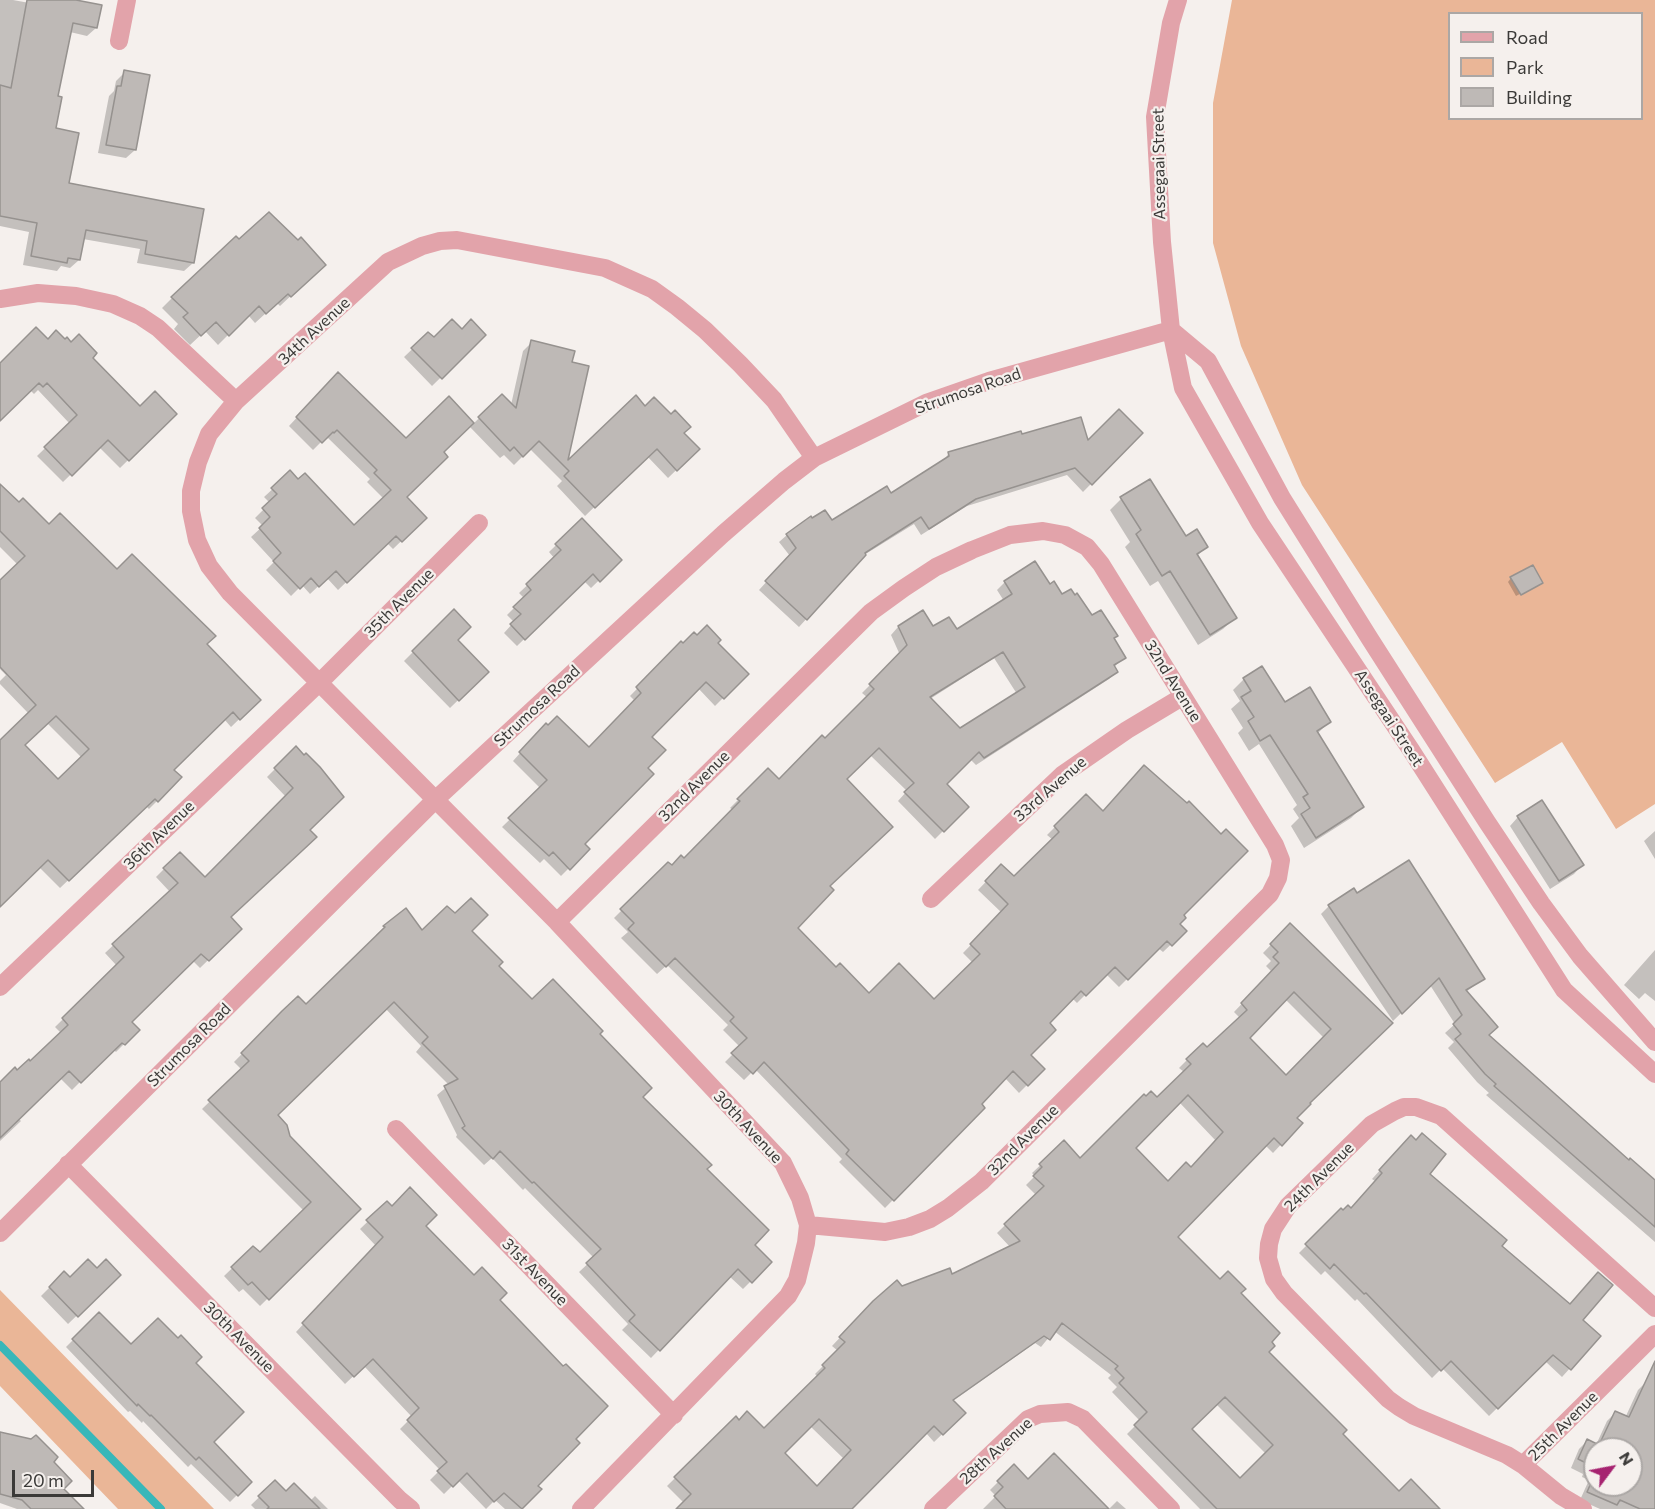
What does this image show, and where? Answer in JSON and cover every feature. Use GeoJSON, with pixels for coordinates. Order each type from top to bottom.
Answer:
{"type":"FeatureCollection","features":[{"type":"Feature","properties":{"kind":"street"},"geometry":{"type":"LineString","coordinates":[[119,41],[127,0]]}},
{"type":"Feature","properties":{"kind":"street","name":"Assegaai Street"},"geometry":{"type":"LineString","coordinates":[[1178,0],[1171,23],[1155,117],[1162,242],[1171,330],[1183,388],[1260,523],[1411,750],[1564,990],[1655,1074]]}},
{"type":"Feature","properties":{"kind":"street","name":"34th Avenue"},"geometry":{"type":"LineString","coordinates":[[435,801],[230,593],[209,566],[197,540],[191,511],[191,491],[198,462],[209,434],[236,400],[388,262],[405,252],[422,246],[458,240],[605,267],[652,289],[705,330],[774,400],[814,458]]}},
{"type":"Feature","properties":{"kind":"street"},"geometry":{"type":"LineString","coordinates":[[0,299],[38,293],[76,296],[113,304],[140,316],[158,328],[236,400]]}},
{"type":"Feature","properties":{"kind":"street","name":"Assegaai Street"},"geometry":{"type":"LineString","coordinates":[[1171,330],[1208,361],[1282,498],[1535,894],[1580,956],[1655,1042]]}},
{"type":"Feature","properties":{"kind":"street","name":"Strumosa Road"},"geometry":{"type":"LineString","coordinates":[[0,1233],[435,801],[723,534],[784,481],[814,458],[926,403],[989,381],[1171,330]]}},
{"type":"Feature","properties":{"kind":"street","name":"35th Avenue"},"geometry":{"type":"LineString","coordinates":[[319,683],[479,523]]}},
{"type":"Feature","properties":{"kind":"street","name":"32nd Avenue"},"geometry":{"type":"LineString","coordinates":[[557,922],[871,612],[904,588],[936,567],[1010,535],[1043,531],[1065,535],[1087,547],[1101,564],[1275,845],[1281,860],[1278,878],[1270,894],[981,1182],[948,1208],[930,1219],[909,1227],[885,1232],[808,1225]]}},
{"type":"Feature","properties":{"kind":"street","name":"36th Avenue"},"geometry":{"type":"LineString","coordinates":[[0,987],[319,683]]}},
{"type":"Feature","properties":{"kind":"street","name":"33rd Avenue"},"geometry":{"type":"LineString","coordinates":[[931,899],[1062,775],[1127,730],[1182,697]]}},
{"type":"Feature","properties":{"kind":"street","name":"30th Avenue"},"geometry":{"type":"LineString","coordinates":[[435,801],[557,922],[783,1163],[800,1198],[808,1225],[803,1261],[797,1280],[788,1296],[580,1509]]}},
{"type":"Feature","properties":{"kind":"street","name":"24th Avenue"},"geometry":{"type":"LineString","coordinates":[[1523,1465],[1507,1455],[1414,1416],[1399,1407],[1388,1399],[1284,1293],[1274,1279],[1268,1258],[1273,1229],[1288,1206],[1372,1124],[1404,1107],[1416,1107],[1441,1116],[1655,1308]]}},
{"type":"Feature","properties":{"kind":"street","name":"31st Avenue"},"geometry":{"type":"LineString","coordinates":[[396,1129],[674,1415]]}},
{"type":"Feature","properties":{"kind":"street","name":"30th Avenue"},"geometry":{"type":"LineString","coordinates":[[69,1164],[411,1509]]}},
{"type":"Feature","properties":{"kind":"street","name":"25th Avenue"},"geometry":{"type":"LineString","coordinates":[[1583,1509],[1561,1496],[1523,1465],[1655,1334]]}},
{"type":"Feature","properties":{"kind":"street","name":"28th Avenue"},"geometry":{"type":"LineString","coordinates":[[933,1509],[1028,1419],[1040,1414],[1068,1412],[1083,1419],[1171,1509]]}},
{"type":"Feature","properties":{"kind":"green space"},"geometry":{"type":"Polygon","coordinates":[[[1232,0],[1655,0],[1655,804],[1616,829],[1562,742],[1495,783],[1302,485],[1241,346],[1213,243],[1213,103],[1232,0]]]}},
{"type":"Feature","properties":{"kind":"green space"},"geometry":{"type":"Polygon","coordinates":[[[0,1290],[214,1509],[118,1509],[0,1386],[0,1290]]]}},
{"type":"Feature","properties":{"kind":"building"},"geometry":{"type":"Polygon","coordinates":[[[27,0],[76,0],[102,5],[97,28],[73,23],[58,96],[62,97],[56,128],[79,133],[69,183],[204,209],[194,263],[145,254],[147,241],[86,230],[80,260],[68,258],[67,263],[31,256],[37,223],[0,216],[0,85],[11,88],[27,0]]]}},
{"type":"Feature","properties":{"kind":"building"},"geometry":{"type":"Polygon","coordinates":[[[124,70],[150,75],[136,150],[106,145],[117,86],[121,86],[124,70]]]}},
{"type":"Feature","properties":{"kind":"building"},"geometry":{"type":"Polygon","coordinates":[[[269,212],[298,240],[301,237],[326,265],[291,297],[288,294],[266,314],[259,306],[229,336],[216,322],[201,336],[183,317],[188,313],[171,297],[236,236],[239,239],[269,212]]]}},
{"type":"Feature","properties":{"kind":"building"},"geometry":{"type":"Polygon","coordinates":[[[452,319],[462,329],[471,319],[486,335],[442,379],[411,348],[428,332],[434,337],[452,319]]]}},
{"type":"Feature","properties":{"kind":"building"},"geometry":{"type":"Polygon","coordinates":[[[36,327],[48,339],[56,330],[71,342],[79,334],[97,353],[93,358],[140,406],[155,391],[177,414],[129,461],[108,440],[72,476],[44,447],[77,415],[47,383],[43,387],[39,383],[0,421],[0,363],[36,327]]]}},
{"type":"Feature","properties":{"kind":"building"},"geometry":{"type":"Polygon","coordinates":[[[531,340],[575,351],[572,362],[589,366],[568,460],[636,395],[645,406],[654,397],[671,414],[675,410],[691,427],[684,433],[700,449],[677,471],[657,449],[595,508],[564,476],[569,471],[539,441],[523,457],[514,447],[510,451],[478,417],[502,394],[516,408],[531,340]]]}},
{"type":"Feature","properties":{"kind":"building"},"geometry":{"type":"Polygon","coordinates":[[[338,372],[406,438],[449,396],[474,423],[444,452],[448,457],[407,497],[427,518],[402,542],[396,536],[347,583],[336,571],[319,587],[311,578],[300,589],[273,561],[281,553],[259,528],[270,517],[262,508],[277,494],[271,488],[290,470],[298,479],[305,473],[354,525],[391,490],[374,473],[377,470],[337,430],[322,443],[296,417],[338,372]]]}},
{"type":"Feature","properties":{"kind":"building"},"geometry":{"type":"Polygon","coordinates":[[[1119,409],[1143,433],[1092,485],[1075,468],[976,499],[929,529],[921,517],[865,553],[866,555],[807,620],[765,581],[796,548],[786,534],[811,516],[812,518],[825,510],[832,520],[887,486],[891,493],[949,456],[948,452],[1021,431],[1022,434],[1081,417],[1088,440],[1119,409]]]}},
{"type":"Feature","properties":{"kind":"building"},"geometry":{"type":"Polygon","coordinates":[[[1150,479],[1186,536],[1197,529],[1208,547],[1197,554],[1237,618],[1210,635],[1170,571],[1162,576],[1136,534],[1141,530],[1120,497],[1150,479]]]}},
{"type":"Feature","properties":{"kind":"building"},"geometry":{"type":"Polygon","coordinates":[[[0,484],[19,502],[23,498],[49,524],[60,513],[117,569],[132,554],[216,636],[207,644],[261,700],[240,720],[233,712],[174,770],[182,777],[158,802],[155,799],[69,881],[48,860],[0,907],[0,740],[36,705],[0,667],[0,580],[25,556],[0,531],[0,484]],[[56,716],[25,745],[58,779],[89,749],[56,716]]]}},
{"type":"Feature","properties":{"kind":"building"},"geometry":{"type":"Polygon","coordinates":[[[582,518],[622,560],[600,582],[593,574],[525,640],[510,624],[521,614],[513,607],[531,590],[526,584],[561,550],[555,544],[582,518]]]}},
{"type":"Feature","properties":{"kind":"building"},"geometry":{"type":"Polygon","coordinates":[[[1035,561],[1050,584],[1054,581],[1062,594],[1071,589],[1075,595],[1077,593],[1092,615],[1101,610],[1118,636],[1114,638],[1126,658],[1114,665],[1118,672],[984,758],[979,752],[947,784],[969,807],[944,832],[904,792],[914,783],[879,748],[847,779],[893,827],[830,886],[834,890],[798,928],[836,967],[840,963],[869,993],[899,963],[934,999],[980,954],[970,944],[1008,904],[985,881],[1001,864],[1014,876],[1059,832],[1054,826],[1086,794],[1103,811],[1144,765],[1187,803],[1189,801],[1221,834],[1226,829],[1248,851],[1184,915],[1186,918],[1180,924],[1187,931],[1172,946],[1167,941],[1128,980],[1115,967],[1086,996],[1081,991],[1050,1023],[1056,1030],[1031,1055],[1045,1069],[1028,1086],[1013,1071],[982,1104],[985,1108],[894,1201],[846,1154],[849,1150],[764,1062],[753,1074],[731,1053],[747,1038],[730,1021],[734,1017],[675,958],[666,967],[628,929],[634,923],[620,909],[668,862],[672,865],[681,855],[684,858],[740,801],[737,799],[768,768],[779,779],[822,735],[825,738],[874,689],[869,684],[907,645],[898,626],[923,610],[933,626],[949,617],[957,629],[1012,594],[1004,581],[1035,561]],[[1003,652],[930,697],[960,728],[1025,687],[1003,652]]]}},
{"type":"Feature","properties":{"kind":"building"},"geometry":{"type":"Polygon","coordinates":[[[1533,565],[1543,583],[1521,595],[1510,577],[1533,565]]]}},
{"type":"Feature","properties":{"kind":"building"},"geometry":{"type":"Polygon","coordinates":[[[454,609],[471,627],[458,640],[489,672],[459,701],[412,651],[454,609]]]}},
{"type":"Feature","properties":{"kind":"building"},"geometry":{"type":"Polygon","coordinates":[[[707,625],[721,640],[718,643],[749,674],[724,699],[706,682],[652,737],[666,750],[648,768],[654,774],[585,844],[590,849],[570,870],[553,852],[549,856],[508,818],[547,780],[519,752],[546,723],[548,725],[557,716],[589,747],[641,693],[636,687],[681,641],[683,643],[694,632],[697,635],[707,625]]]}},
{"type":"Feature","properties":{"kind":"building"},"geometry":{"type":"Polygon","coordinates":[[[1262,666],[1285,702],[1310,687],[1331,722],[1317,731],[1364,807],[1316,838],[1301,814],[1310,808],[1303,797],[1308,794],[1270,735],[1260,741],[1248,721],[1254,717],[1241,697],[1251,691],[1243,678],[1262,666]]]}},
{"type":"Feature","properties":{"kind":"building"},"geometry":{"type":"Polygon","coordinates":[[[296,746],[320,767],[344,797],[310,830],[317,837],[231,917],[242,929],[209,961],[201,954],[132,1022],[140,1030],[125,1045],[122,1043],[81,1083],[69,1071],[0,1138],[0,1082],[15,1067],[17,1070],[29,1059],[30,1061],[68,1025],[62,1018],[124,957],[112,944],[178,883],[163,868],[180,852],[205,877],[293,788],[274,768],[296,746]]]}},
{"type":"Feature","properties":{"kind":"building"},"geometry":{"type":"Polygon","coordinates":[[[1542,800],[1584,865],[1559,881],[1517,816],[1542,800]]]}},
{"type":"Feature","properties":{"kind":"building"},"geometry":{"type":"Polygon","coordinates":[[[1409,860],[1485,979],[1466,990],[1498,1027],[1489,1035],[1629,1160],[1630,1158],[1655,1180],[1655,1227],[1494,1086],[1496,1084],[1455,1039],[1461,1034],[1453,1024],[1462,1015],[1439,978],[1402,1014],[1328,905],[1354,888],[1357,893],[1409,860]]]}},
{"type":"Feature","properties":{"kind":"building"},"geometry":{"type":"Polygon","coordinates":[[[471,898],[488,915],[472,931],[503,962],[499,966],[532,999],[553,979],[603,1031],[600,1034],[652,1088],[643,1097],[712,1165],[707,1169],[769,1230],[755,1245],[772,1262],[752,1283],[738,1269],[660,1351],[629,1321],[635,1315],[586,1263],[601,1249],[500,1151],[493,1159],[462,1128],[465,1126],[444,1086],[458,1079],[422,1043],[428,1037],[394,1002],[278,1115],[287,1125],[290,1136],[361,1209],[269,1300],[252,1282],[248,1285],[231,1267],[253,1246],[260,1252],[311,1202],[208,1100],[249,1061],[241,1053],[282,1011],[298,996],[306,1004],[385,927],[383,926],[406,908],[422,930],[447,906],[455,913],[471,898]]]}},
{"type":"Feature","properties":{"kind":"building"},"geometry":{"type":"Polygon","coordinates":[[[1290,923],[1393,1023],[1310,1103],[1297,1118],[1303,1123],[1282,1146],[1274,1138],[1178,1237],[1220,1279],[1228,1271],[1246,1289],[1241,1293],[1280,1333],[1272,1342],[1275,1346],[1269,1352],[1347,1430],[1343,1434],[1399,1491],[1411,1479],[1440,1509],[1217,1509],[1134,1425],[1147,1412],[1119,1383],[1124,1378],[1115,1369],[1118,1366],[1062,1323],[1050,1340],[1044,1336],[953,1400],[966,1413],[943,1435],[934,1426],[852,1509],[676,1509],[691,1494],[674,1477],[736,1416],[739,1420],[747,1411],[764,1428],[825,1368],[822,1365],[845,1342],[839,1337],[873,1301],[897,1280],[902,1286],[950,1268],[952,1274],[1020,1241],[1004,1224],[1044,1186],[1033,1176],[1042,1167],[1039,1164],[1064,1140],[1080,1158],[1144,1094],[1146,1096],[1151,1091],[1157,1097],[1191,1064],[1186,1059],[1203,1043],[1207,1047],[1247,1010],[1241,1003],[1279,963],[1273,957],[1278,952],[1270,944],[1290,923]],[[1294,992],[1250,1038],[1286,1075],[1331,1029],[1294,992]],[[1188,1095],[1136,1148],[1168,1181],[1186,1162],[1191,1167],[1223,1132],[1188,1095]],[[1225,1397],[1192,1429],[1240,1478],[1273,1445],[1225,1397]],[[819,1419],[785,1453],[817,1486],[851,1450],[819,1419]]]}},
{"type":"Feature","properties":{"kind":"building"},"geometry":{"type":"Polygon","coordinates":[[[1422,1133],[1446,1154],[1430,1174],[1507,1240],[1502,1246],[1570,1304],[1598,1272],[1613,1285],[1583,1320],[1601,1336],[1571,1370],[1553,1355],[1498,1409],[1451,1361],[1441,1371],[1366,1293],[1364,1294],[1334,1264],[1330,1269],[1305,1244],[1341,1208],[1343,1210],[1348,1205],[1351,1208],[1382,1173],[1379,1170],[1411,1135],[1416,1140],[1422,1133]]]}},
{"type":"Feature","properties":{"kind":"building"},"geometry":{"type":"Polygon","coordinates":[[[410,1187],[437,1215],[426,1226],[474,1275],[482,1267],[507,1293],[500,1300],[563,1366],[566,1364],[608,1406],[576,1439],[580,1443],[538,1486],[542,1489],[522,1509],[504,1493],[494,1502],[467,1473],[453,1487],[437,1471],[447,1462],[407,1420],[419,1408],[373,1359],[354,1377],[302,1323],[383,1237],[366,1220],[387,1201],[392,1206],[410,1187]]]}},
{"type":"Feature","properties":{"kind":"building"},"geometry":{"type":"Polygon","coordinates":[[[88,1259],[97,1268],[106,1259],[121,1275],[78,1317],[49,1287],[64,1271],[70,1277],[88,1259]]]}},
{"type":"Feature","properties":{"kind":"building"},"geometry":{"type":"Polygon","coordinates":[[[99,1312],[131,1344],[158,1318],[178,1338],[181,1335],[202,1357],[196,1363],[244,1412],[214,1442],[252,1482],[238,1496],[199,1457],[196,1460],[151,1415],[138,1404],[137,1406],[72,1339],[99,1312]]]}},
{"type":"Feature","properties":{"kind":"building"},"geometry":{"type":"Polygon","coordinates":[[[1655,1361],[1655,1509],[1640,1509],[1620,1500],[1617,1505],[1599,1497],[1643,1497],[1643,1437],[1603,1437],[1615,1411],[1629,1417],[1655,1361]]]}},
{"type":"Feature","properties":{"kind":"building"},"geometry":{"type":"Polygon","coordinates":[[[0,1432],[31,1439],[36,1435],[58,1457],[54,1462],[72,1481],[64,1489],[84,1509],[31,1509],[22,1500],[0,1494],[0,1432]]]}},
{"type":"Feature","properties":{"kind":"building"},"geometry":{"type":"Polygon","coordinates":[[[1583,1448],[1583,1462],[1578,1459],[1583,1448]]]}},
{"type":"Feature","properties":{"kind":"building"},"geometry":{"type":"Polygon","coordinates":[[[1054,1453],[1109,1509],[1006,1509],[994,1496],[1003,1487],[997,1481],[1014,1464],[1028,1479],[1054,1453]]]}},
{"type":"Feature","properties":{"kind":"building"},"geometry":{"type":"Polygon","coordinates":[[[275,1480],[286,1491],[294,1483],[320,1509],[267,1509],[269,1507],[258,1496],[275,1480]]]}},
{"type":"Feature","properties":{"kind":"waterway"},"geometry":{"type":"LineString","coordinates":[[0,1345],[161,1509]]}}]}
